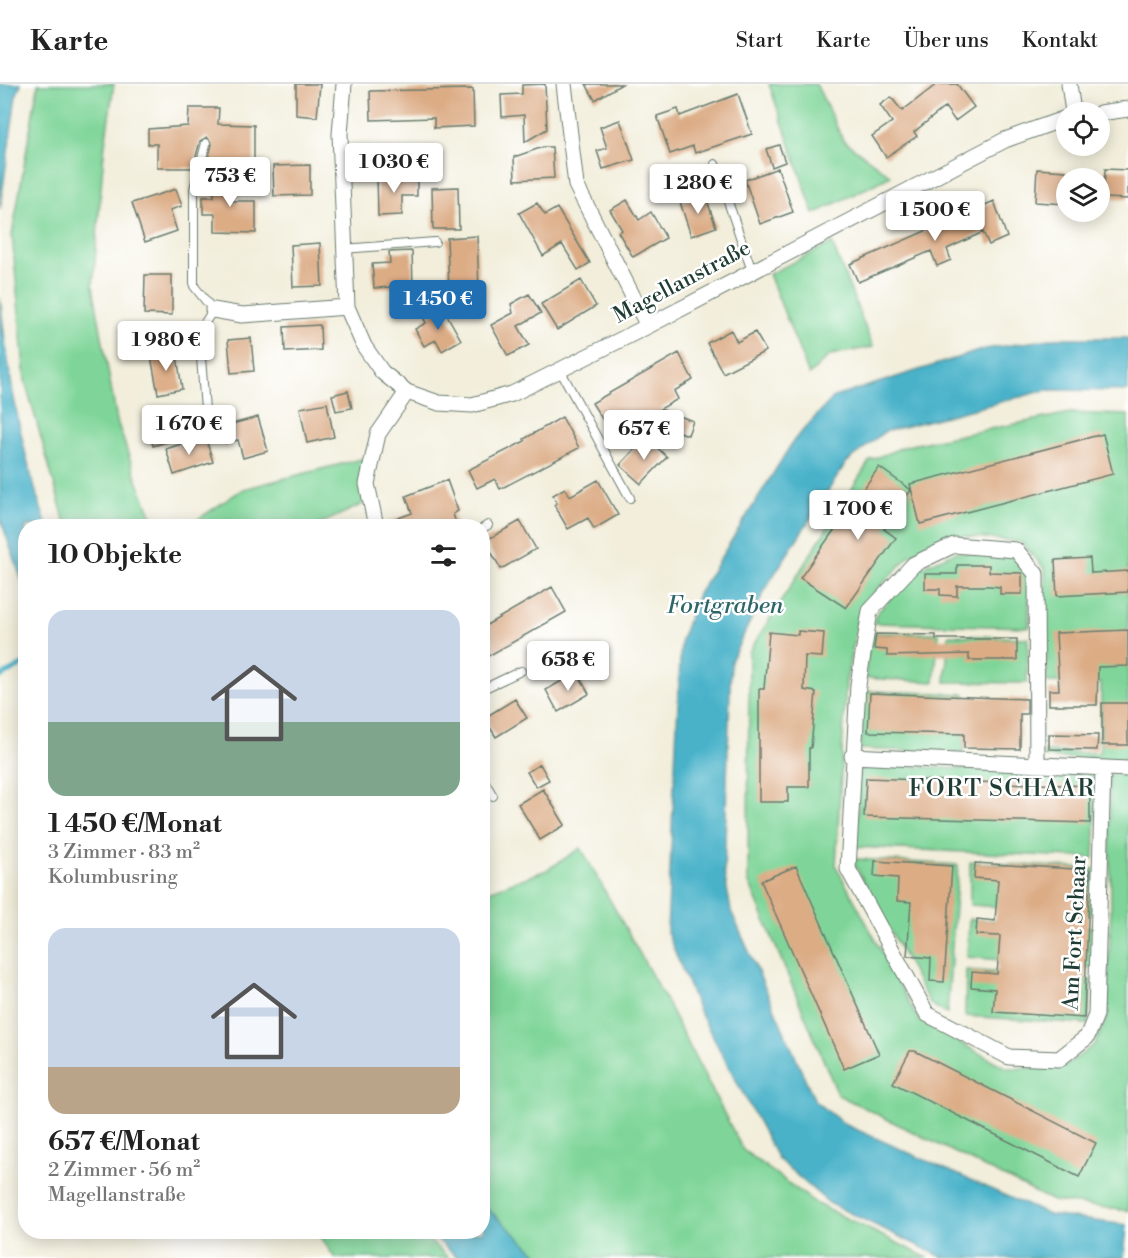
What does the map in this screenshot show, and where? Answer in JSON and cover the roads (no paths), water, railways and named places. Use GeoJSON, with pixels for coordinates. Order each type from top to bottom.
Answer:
{"type":"FeatureCollection","features":[{"type":"Feature","properties":{"kind":"street"},"geometry":{"type":"LineString","coordinates":[[213,310],[242,315],[347,308],[340,134],[344,84]]}},
{"type":"Feature","properties":{"kind":"street"},"geometry":{"type":"LineString","coordinates":[[564,84],[576,185],[648,326]]}},
{"type":"Feature","properties":{"kind":"street"},"geometry":{"type":"LineString","coordinates":[[1069,84],[1072,102]]}},
{"type":"Feature","properties":{"kind":"street"},"geometry":{"type":"LineString","coordinates":[[1110,111],[1128,109]]}},
{"type":"Feature","properties":{"kind":"street","name":"Magellanstraße"},"geometry":{"type":"LineString","coordinates":[[347,308],[370,355],[382,372],[407,392],[438,403],[472,405],[512,394],[648,326],[1005,140],[1056,122]]}},
{"type":"Feature","properties":{"kind":"street"},"geometry":{"type":"LineString","coordinates":[[375,519],[367,483],[378,434],[407,392]]}},
{"type":"Feature","properties":{"kind":"street","name":"Am Fort Schaar"},"geometry":{"type":"LineString","coordinates":[[1037,763],[1036,574],[1016,550],[954,545],[914,564],[870,611],[858,685],[852,756],[848,869],[927,1014],[1009,1058],[1059,1059],[1087,1037],[1096,1015],[1103,768]]}},
{"type":"Feature","properties":{"kind":"street"},"geometry":{"type":"LineString","coordinates":[[852,756],[1128,769]]}},
{"type":"Feature","properties":{"kind":"lane"},"geometry":{"type":"LineString","coordinates":[[206,143],[194,189],[194,286],[213,310],[199,332],[206,422]]}},
{"type":"Feature","properties":{"kind":"lane"},"geometry":{"type":"LineString","coordinates":[[715,165],[752,271]]}},
{"type":"Feature","properties":{"kind":"lane"},"geometry":{"type":"LineString","coordinates":[[343,249],[435,242]]}},
{"type":"Feature","properties":{"kind":"lane"},"geometry":{"type":"LineString","coordinates":[[560,370],[630,498]]}},
{"type":"Feature","properties":{"kind":"lane"},"geometry":{"type":"LineString","coordinates":[[490,686],[521,671]]}},
{"type":"Feature","properties":{"kind":"lane"},"geometry":{"type":"LineString","coordinates":[[490,791],[493,796]]}},
{"type":"Feature","properties":{"kind":"water"},"geometry":{"type":"Polygon","coordinates":[[[0,84],[21,84],[16,96],[0,209],[0,84]]]}},
{"type":"Feature","properties":{"kind":"water"},"geometry":{"type":"Polygon","coordinates":[[[0,298],[17,414],[30,471],[45,519],[18,519],[18,569],[0,518],[0,298]]]}},
{"type":"Feature","properties":{"kind":"water","name":"Fortgraben"},"geometry":{"type":"Polygon","coordinates":[[[1056,338],[1128,338],[1128,391],[1047,390],[884,432],[846,463],[768,584],[731,661],[724,872],[731,911],[815,1101],[844,1124],[1049,1215],[1127,1225],[1124,1258],[942,1257],[829,1203],[778,1159],[699,1011],[667,932],[681,640],[698,594],[794,440],[834,397],[985,349],[1056,338]]]}},
{"type":"Feature","properties":{"kind":"water"},"geometry":{"type":"Polygon","coordinates":[[[490,1211],[542,1258],[458,1258],[437,1239],[490,1239],[490,1211]]]}},
{"type":"Feature","properties":{"kind":"waterway"},"geometry":{"type":"LineString","coordinates":[[0,677],[18,667]]}},
{"type":"Feature","properties":{"kind":"district","name":"FORT SCHAAR"},"geometry":{"type":"Point","coordinates":[1002,789]}}]}
